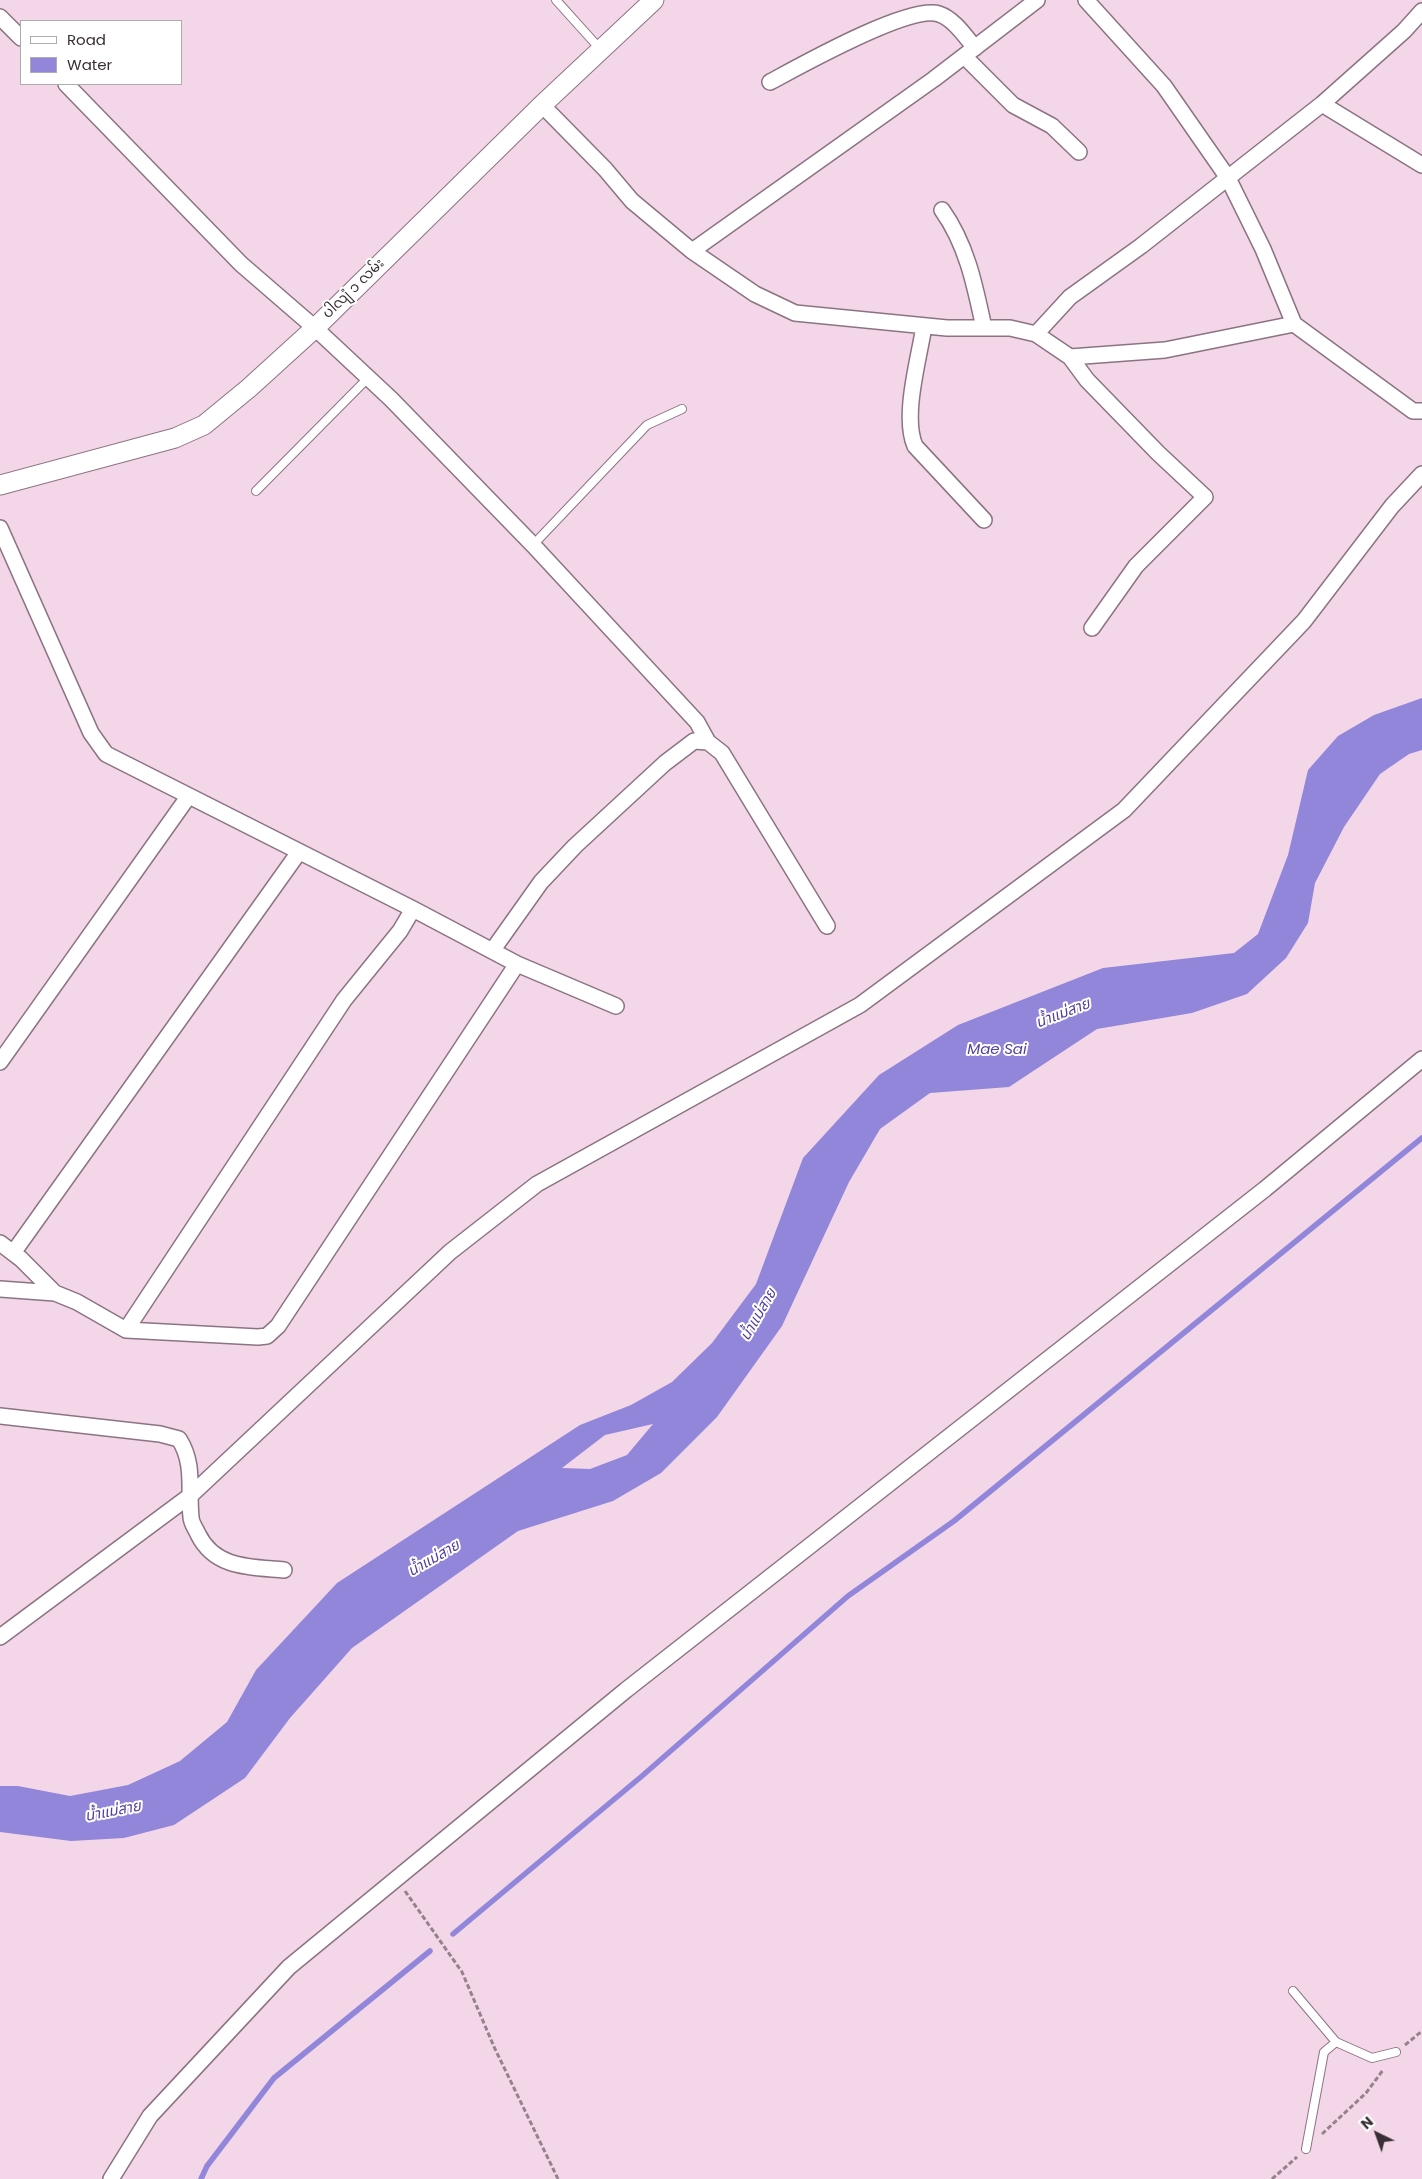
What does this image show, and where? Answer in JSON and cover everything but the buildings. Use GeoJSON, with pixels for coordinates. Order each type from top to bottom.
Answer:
{"type":"FeatureCollection","features":[{"type":"Feature","properties":{"kind":"street","name":"ပါလျံ ၁ လမ်း"},"geometry":{"type":"LineString","coordinates":[[0,485],[175,438],[204,425],[249,388],[315,328],[542,105],[654,0]]}},
{"type":"Feature","properties":{"kind":"street"},"geometry":{"type":"LineString","coordinates":[[692,251],[970,52],[1037,0]]}},
{"type":"Feature","properties":{"kind":"street"},"geometry":{"type":"LineString","coordinates":[[1086,0],[1164,86],[1228,178],[1263,249],[1294,324],[1413,412],[1422,411]]}},
{"type":"Feature","properties":{"kind":"street"},"geometry":{"type":"LineString","coordinates":[[1036,334],[1070,297],[1141,246],[1322,104],[1404,31],[1422,11]]}},
{"type":"Feature","properties":{"kind":"street"},"geometry":{"type":"LineString","coordinates":[[770,82],[856,36],[922,14],[938,14],[954,23],[970,52],[1014,105],[1052,126],[1079,152]]}},
{"type":"Feature","properties":{"kind":"street"},"geometry":{"type":"LineString","coordinates":[[0,16],[20,37]]}},
{"type":"Feature","properties":{"kind":"street"},"geometry":{"type":"LineString","coordinates":[[67,85],[241,264],[315,328],[368,378],[532,545],[697,722],[708,742],[722,752],[827,926]]}},
{"type":"Feature","properties":{"kind":"street"},"geometry":{"type":"LineString","coordinates":[[1322,104],[1422,165]]}},
{"type":"Feature","properties":{"kind":"street"},"geometry":{"type":"LineString","coordinates":[[542,105],[605,169],[632,201],[692,251],[755,294],[795,313],[924,326],[1010,328],[1036,334],[1070,357],[1087,380],[1158,453],[1205,497],[1136,566],[1092,628]]}},
{"type":"Feature","properties":{"kind":"street"},"geometry":{"type":"LineString","coordinates":[[942,210],[957,231],[976,289],[984,328]]}},
{"type":"Feature","properties":{"kind":"street"},"geometry":{"type":"LineString","coordinates":[[1070,357],[1165,350],[1294,324]]}},
{"type":"Feature","properties":{"kind":"street"},"geometry":{"type":"LineString","coordinates":[[924,326],[913,399],[910,435],[915,446],[984,520]]}},
{"type":"Feature","properties":{"kind":"street"},"geometry":{"type":"LineString","coordinates":[[0,1637],[191,1495],[450,1252],[537,1184],[860,1005],[1124,810],[1304,621],[1392,506],[1422,474]]}},
{"type":"Feature","properties":{"kind":"street"},"geometry":{"type":"LineString","coordinates":[[0,528],[91,733],[106,754],[117,762],[413,909],[517,964],[616,1006]]}},
{"type":"Feature","properties":{"kind":"street"},"geometry":{"type":"LineString","coordinates":[[492,951],[541,882],[575,846],[687,746],[694,741],[708,742]]}},
{"type":"Feature","properties":{"kind":"street"},"geometry":{"type":"LineString","coordinates":[[0,1062],[188,797]]}},
{"type":"Feature","properties":{"kind":"street"},"geometry":{"type":"LineString","coordinates":[[13,1253],[299,852]]}},
{"type":"Feature","properties":{"kind":"street"},"geometry":{"type":"LineString","coordinates":[[126,1330],[344,1000],[400,931],[413,909]]}},
{"type":"Feature","properties":{"kind":"street"},"geometry":{"type":"LineString","coordinates":[[0,1289],[55,1293],[77,1302],[126,1330],[267,1336],[278,1326],[517,964]]}},
{"type":"Feature","properties":{"kind":"street"},"geometry":{"type":"LineString","coordinates":[[111,2179],[150,2116],[289,1967],[626,1690],[1265,1189],[1422,1060]]}},
{"type":"Feature","properties":{"kind":"street"},"geometry":{"type":"LineString","coordinates":[[0,1243],[55,1293]]}},
{"type":"Feature","properties":{"kind":"street"},"geometry":{"type":"LineString","coordinates":[[0,1416],[160,1434],[180,1439],[187,1451],[190,1467],[191,1518],[202,1543],[213,1555],[234,1566],[284,1570]]}},
{"type":"Feature","properties":{"kind":"lane"},"geometry":{"type":"LineString","coordinates":[[556,0],[601,50]]}},
{"type":"Feature","properties":{"kind":"lane"},"geometry":{"type":"LineString","coordinates":[[256,491],[368,378]]}},
{"type":"Feature","properties":{"kind":"lane"},"geometry":{"type":"LineString","coordinates":[[532,545],[647,425],[682,409]]}},
{"type":"Feature","properties":{"kind":"lane"},"geometry":{"type":"LineString","coordinates":[[1294,1991],[1336,2042],[1372,2058],[1396,2052]]}},
{"type":"Feature","properties":{"kind":"lane"},"geometry":{"type":"LineString","coordinates":[[1306,2149],[1324,2052],[1336,2042]]}},
{"type":"Feature","properties":{"kind":"path"},"geometry":{"type":"LineString","coordinates":[[396,1879],[462,1972],[495,2050],[558,2179]]}},
{"type":"Feature","properties":{"kind":"path"},"geometry":{"type":"LineString","coordinates":[[1272,2179],[1366,2093],[1396,2052],[1422,2031]]}},
{"type":"Feature","properties":{"kind":"water","name":"Mae Sai"},"geometry":{"type":"Polygon","coordinates":[[[1422,698],[1422,750],[1409,754],[1380,774],[1344,827],[1315,883],[1308,923],[1286,958],[1247,994],[1192,1013],[1097,1029],[1009,1087],[930,1093],[880,1129],[849,1182],[782,1326],[717,1417],[661,1473],[613,1501],[518,1531],[352,1648],[290,1718],[245,1778],[174,1825],[124,1838],[71,1841],[0,1832],[0,1786],[18,1786],[70,1796],[128,1785],[180,1761],[227,1722],[256,1670],[337,1583],[580,1425],[631,1405],[672,1382],[712,1343],[756,1284],[803,1158],[879,1075],[958,1025],[1103,968],[1234,953],[1258,934],[1288,855],[1308,770],[1338,736],[1374,715],[1422,698]],[[653,1424],[605,1435],[562,1468],[590,1469],[627,1455],[653,1424]]]}},
{"type":"Feature","properties":{"kind":"waterway"},"geometry":{"type":"LineString","coordinates":[[453,1934],[642,1776],[848,1596],[954,1521],[1422,1138]]}},
{"type":"Feature","properties":{"kind":"waterway"},"geometry":{"type":"LineString","coordinates":[[201,2179],[207,2166],[274,2078],[430,1951]]}},
{"type":"Feature","properties":{"kind":"water label","name":"น้ำแม่สาย"},"geometry":{"type":"Point","coordinates":[1063,1014]}},
{"type":"Feature","properties":{"kind":"water label","name":"น้ำแม่สาย"},"geometry":{"type":"Point","coordinates":[759,1315]}},
{"type":"Feature","properties":{"kind":"water label","name":"น้ำแม่สาย"},"geometry":{"type":"Point","coordinates":[434,1559]}},
{"type":"Feature","properties":{"kind":"water label","name":"น้ำแม่สาย"},"geometry":{"type":"Point","coordinates":[113,1812]}}]}
